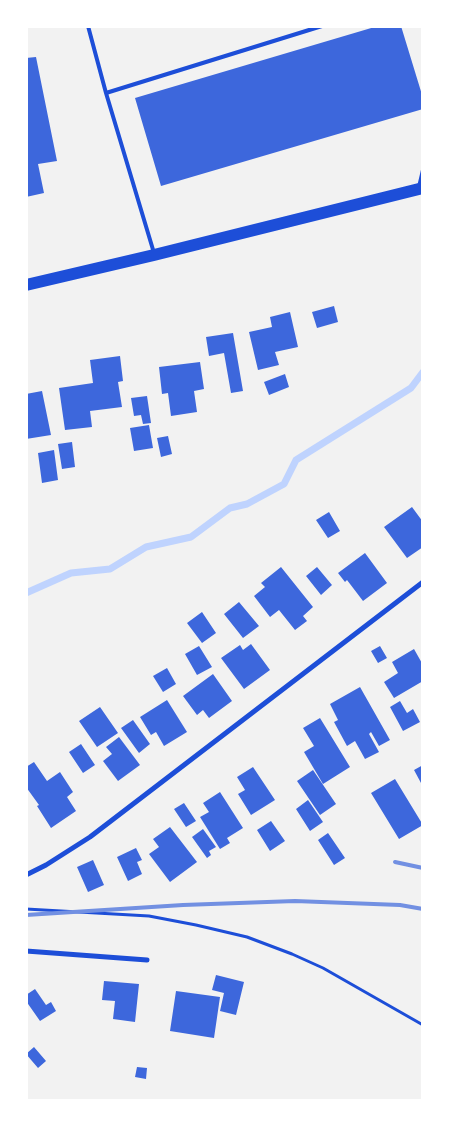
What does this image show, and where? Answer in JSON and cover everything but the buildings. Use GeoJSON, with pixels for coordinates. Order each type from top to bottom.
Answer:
{"type":"FeatureCollection","features":[{"type":"Feature","properties":{"kind":"main road"},"geometry":{"type":"LineString","coordinates":[[26,285],[421,189]]}},
{"type":"Feature","properties":{"kind":"street"},"geometry":{"type":"LineString","coordinates":[[26,874],[90,837],[423,582]]}},
{"type":"Feature","properties":{"kind":"street"},"geometry":{"type":"LineString","coordinates":[[26,951],[147,960]]}},
{"type":"Feature","properties":{"kind":"lane"},"geometry":{"type":"LineString","coordinates":[[88,26],[154,255]]}},
{"type":"Feature","properties":{"kind":"lane"},"geometry":{"type":"LineString","coordinates":[[106,93],[322,26]]}},
{"type":"Feature","properties":{"kind":"lane"},"geometry":{"type":"LineString","coordinates":[[421,189],[423,170]]}},
{"type":"Feature","properties":{"kind":"path"},"geometry":{"type":"LineString","coordinates":[[26,909],[149,916],[247,937],[324,968],[423,1025]]}},
{"type":"Feature","properties":{"kind":"waterway"},"geometry":{"type":"LineString","coordinates":[[26,593],[71,573],[110,569],[146,547],[191,537],[230,508],[247,504],[284,484],[296,460],[411,388],[423,372]]}},
{"type":"Feature","properties":{"kind":"railway"},"geometry":{"type":"LineString","coordinates":[[395,862],[423,868]]}},
{"type":"Feature","properties":{"kind":"railway"},"geometry":{"type":"LineString","coordinates":[[26,915],[183,905],[295,901],[400,905],[423,909]]}}]}
